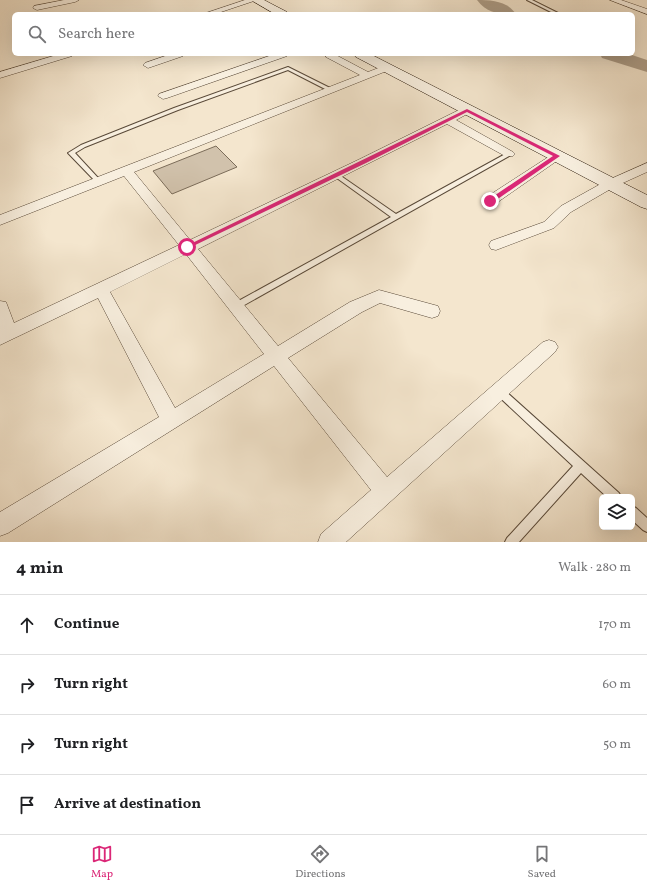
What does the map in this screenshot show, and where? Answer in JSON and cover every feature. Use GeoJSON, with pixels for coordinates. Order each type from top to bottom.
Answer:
{"type":"FeatureCollection","features":[{"type":"Feature","properties":{"kind":"main road"},"geometry":{"type":"LineString","coordinates":[[256,0],[279,12]]}},
{"type":"Feature","properties":{"kind":"main road"},"geometry":{"type":"LineString","coordinates":[[364,56],[647,203]]}},
{"type":"Feature","properties":{"kind":"street"},"geometry":{"type":"LineString","coordinates":[[36,8],[75,0]]}},
{"type":"Feature","properties":{"kind":"street"},"geometry":{"type":"LineString","coordinates":[[213,12],[253,0]]}},
{"type":"Feature","properties":{"kind":"street"},"geometry":{"type":"LineString","coordinates":[[614,0],[647,12]]}},
{"type":"Feature","properties":{"kind":"street"},"geometry":{"type":"LineString","coordinates":[[0,75],[62,56]]}},
{"type":"Feature","properties":{"kind":"street"},"geometry":{"type":"LineString","coordinates":[[148,65],[174,56]]}},
{"type":"Feature","properties":{"kind":"street"},"geometry":{"type":"LineString","coordinates":[[163,96],[278,56]]}},
{"type":"Feature","properties":{"kind":"street"},"geometry":{"type":"LineString","coordinates":[[331,56],[367,75]]}},
{"type":"Feature","properties":{"kind":"street"},"geometry":{"type":"LineString","coordinates":[[0,220],[386,68]]}},
{"type":"Feature","properties":{"kind":"street"},"geometry":{"type":"LineString","coordinates":[[0,307],[5,335],[467,110]]}},
{"type":"Feature","properties":{"kind":"street"},"geometry":{"type":"LineString","coordinates":[[448,120],[509,154]]}},
{"type":"Feature","properties":{"kind":"street"},"geometry":{"type":"LineString","coordinates":[[490,201],[557,156]]}},
{"type":"Feature","properties":{"kind":"street"},"geometry":{"type":"LineString","coordinates":[[496,245],[549,226],[566,209],[610,184],[647,166]]}},
{"type":"Feature","properties":{"kind":"street"},"geometry":{"type":"LineString","coordinates":[[126,170],[386,492]]}},
{"type":"Feature","properties":{"kind":"street"},"geometry":{"type":"LineString","coordinates":[[101,289],[171,420]]}},
{"type":"Feature","properties":{"kind":"street"},"geometry":{"type":"LineString","coordinates":[[0,525],[356,306],[379,296],[432,311]]}},
{"type":"Feature","properties":{"kind":"street"},"geometry":{"type":"LineString","coordinates":[[328,542],[549,347]]}},
{"type":"Feature","properties":{"kind":"lane"},"geometry":{"type":"LineString","coordinates":[[528,0],[554,12]]}},
{"type":"Feature","properties":{"kind":"lane"},"geometry":{"type":"LineString","coordinates":[[98,181],[71,153],[83,146],[176,109],[288,68],[331,90]]}},
{"type":"Feature","properties":{"kind":"lane"},"geometry":{"type":"LineString","coordinates":[[236,306],[509,154]]}},
{"type":"Feature","properties":{"kind":"lane"},"geometry":{"type":"LineString","coordinates":[[336,175],[396,217]]}},
{"type":"Feature","properties":{"kind":"lane"},"geometry":{"type":"LineString","coordinates":[[499,391],[612,494]]}},
{"type":"Feature","properties":{"kind":"lane"},"geometry":{"type":"LineString","coordinates":[[511,542],[580,465]]}},
{"type":"Feature","properties":{"kind":"lane"},"geometry":{"type":"LineString","coordinates":[[635,515],[647,526]]}},
{"type":"Feature","properties":{"kind":"shaded area"},"geometry":{"type":"Polygon","coordinates":[[[216,146],[237,167],[172,194],[153,171],[216,146]]]}},
{"type":"Feature","properties":{"kind":"waterway"},"geometry":{"type":"LineString","coordinates":[[485,0],[505,12]]}},
{"type":"Feature","properties":{"kind":"waterway"},"geometry":{"type":"LineString","coordinates":[[615,56],[647,66]]}},
{"type":"Feature","properties":{"kind":"route"},"geometry":{"type":"LineString","coordinates":[[187,247],[364,162],[467,110],[557,156],[490,201]]}}]}
